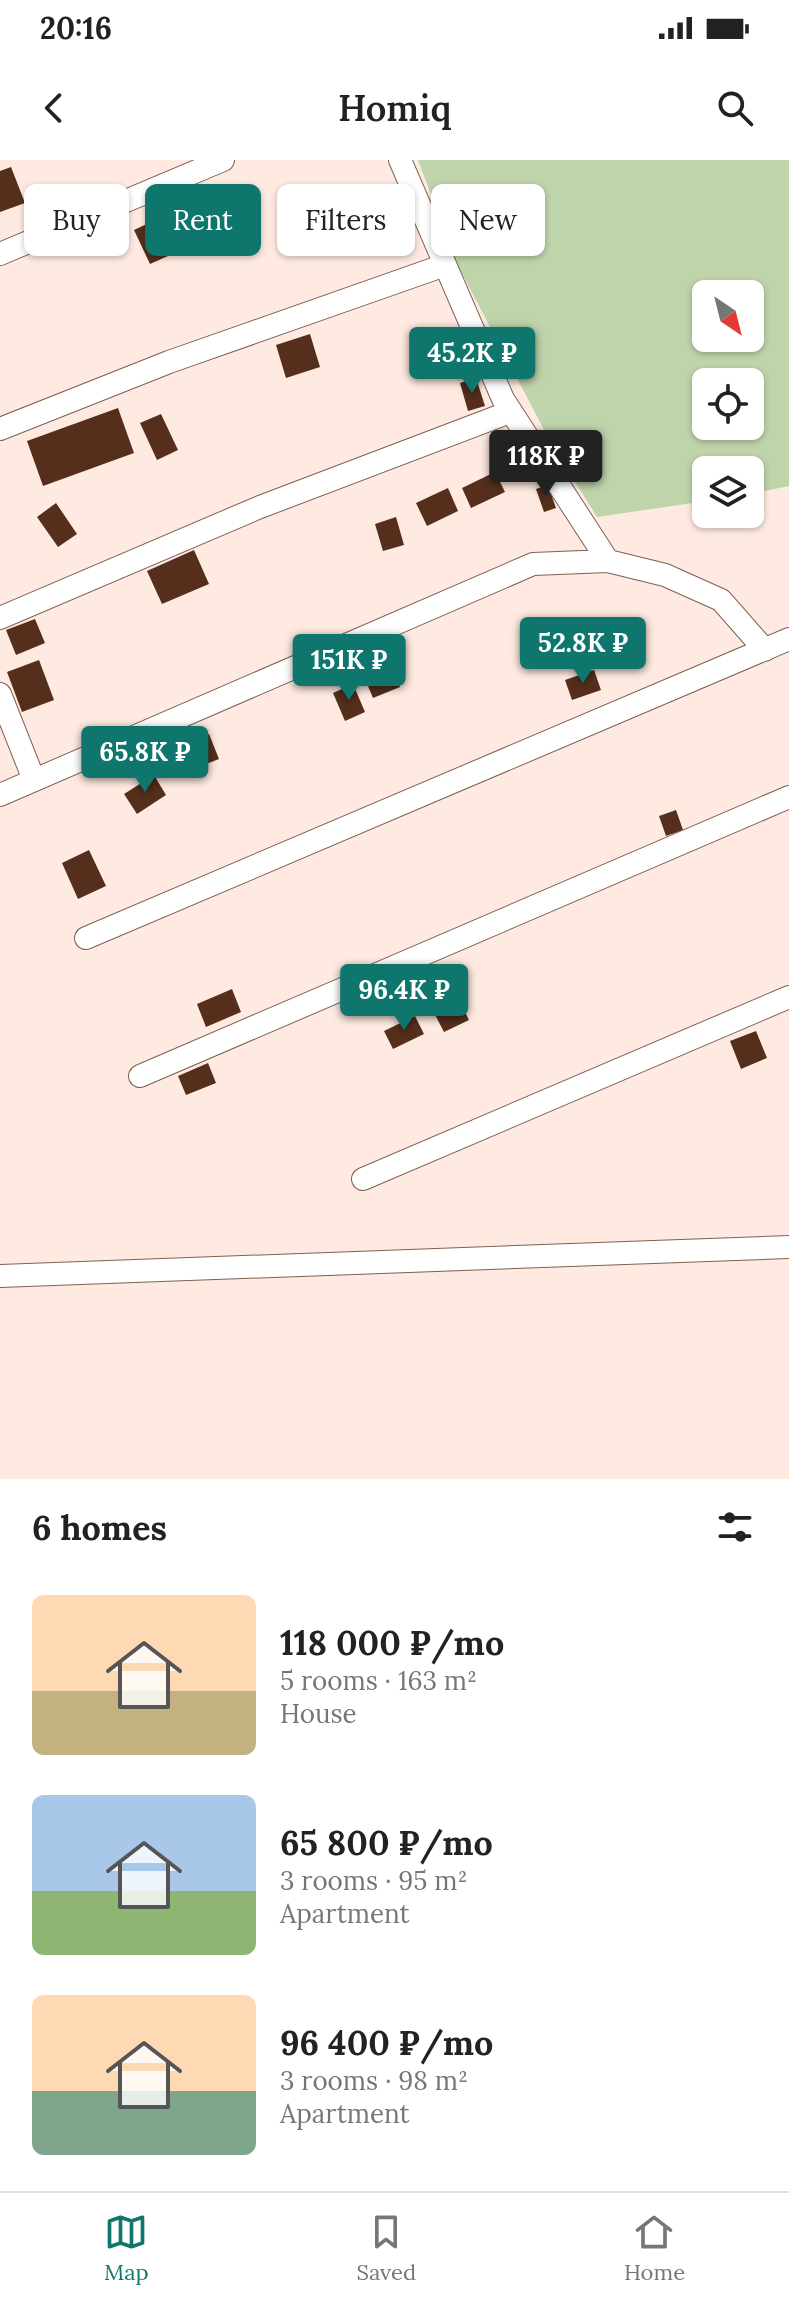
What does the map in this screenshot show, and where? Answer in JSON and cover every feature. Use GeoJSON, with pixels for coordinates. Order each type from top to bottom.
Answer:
{"type":"FeatureCollection","features":[{"type":"Feature","properties":{"kind":"street"},"geometry":{"type":"LineString","coordinates":[[0,254],[223,160]]}},
{"type":"Feature","properties":{"kind":"street"},"geometry":{"type":"LineString","coordinates":[[400,160],[510,412],[608,561]]}},
{"type":"Feature","properties":{"kind":"street"},"geometry":{"type":"LineString","coordinates":[[0,429],[169,362],[445,265]]}},
{"type":"Feature","properties":{"kind":"street"},"geometry":{"type":"LineString","coordinates":[[0,618],[260,507],[510,412]]}},
{"type":"Feature","properties":{"kind":"street"},"geometry":{"type":"LineString","coordinates":[[0,795],[533,564],[608,561],[665,575],[721,600],[765,650]]}},
{"type":"Feature","properties":{"kind":"street"},"geometry":{"type":"LineString","coordinates":[[86,938],[789,639]]}},
{"type":"Feature","properties":{"kind":"street"},"geometry":{"type":"LineString","coordinates":[[0,694],[34,780]]}},
{"type":"Feature","properties":{"kind":"street"},"geometry":{"type":"LineString","coordinates":[[140,1076],[789,797]]}},
{"type":"Feature","properties":{"kind":"street"},"geometry":{"type":"LineString","coordinates":[[363,1179],[789,997]]}},
{"type":"Feature","properties":{"kind":"street"},"geometry":{"type":"LineString","coordinates":[[0,1276],[789,1247]]}},
{"type":"Feature","properties":{"kind":"green space"},"geometry":{"type":"Polygon","coordinates":[[[418,160],[789,160],[789,486],[764,491],[764,456],[692,456],[692,503],[597,517],[551,443],[454,256],[545,256],[545,184],[431,184],[431,195],[418,160]]]}},
{"type":"Feature","properties":{"kind":"building"},"geometry":{"type":"Polygon","coordinates":[[[11,167],[24,203],[0,212],[0,171],[11,167]]]}},
{"type":"Feature","properties":{"kind":"building"},"geometry":{"type":"Polygon","coordinates":[[[145,225],[145,253],[134,230],[145,225]]]}},
{"type":"Feature","properties":{"kind":"building"},"geometry":{"type":"Polygon","coordinates":[[[146,256],[168,256],[150,264],[146,256]]]}},
{"type":"Feature","properties":{"kind":"building"},"geometry":{"type":"Polygon","coordinates":[[[310,334],[320,367],[286,378],[276,345],[310,334]]]}},
{"type":"Feature","properties":{"kind":"building"},"geometry":{"type":"Polygon","coordinates":[[[476,378],[485,406],[468,411],[460,383],[476,378]]]}},
{"type":"Feature","properties":{"kind":"building"},"geometry":{"type":"Polygon","coordinates":[[[118,408],[134,453],[43,486],[27,441],[118,408]]]}},
{"type":"Feature","properties":{"kind":"building"},"geometry":{"type":"Polygon","coordinates":[[[161,414],[178,450],[157,460],[140,423],[161,414]]]}},
{"type":"Feature","properties":{"kind":"building"},"geometry":{"type":"Polygon","coordinates":[[[495,472],[505,492],[471,508],[462,488],[495,472]]]}},
{"type":"Feature","properties":{"kind":"building"},"geometry":{"type":"Polygon","coordinates":[[[548,485],[556,508],[544,512],[536,489],[548,485]]]}},
{"type":"Feature","properties":{"kind":"building"},"geometry":{"type":"Polygon","coordinates":[[[448,488],[458,511],[427,526],[416,503],[448,488]]]}},
{"type":"Feature","properties":{"kind":"building"},"geometry":{"type":"Polygon","coordinates":[[[56,503],[77,534],[58,547],[37,517],[56,503]]]}},
{"type":"Feature","properties":{"kind":"building"},"geometry":{"type":"Polygon","coordinates":[[[396,517],[404,545],[383,551],[375,524],[396,517]]]}},
{"type":"Feature","properties":{"kind":"building"},"geometry":{"type":"Polygon","coordinates":[[[194,550],[209,584],[162,604],[147,571],[194,550]]]}},
{"type":"Feature","properties":{"kind":"building"},"geometry":{"type":"Polygon","coordinates":[[[35,619],[45,643],[16,655],[6,630],[35,619]]]}},
{"type":"Feature","properties":{"kind":"building"},"geometry":{"type":"Polygon","coordinates":[[[39,660],[54,700],[22,712],[7,672],[39,660]]]}},
{"type":"Feature","properties":{"kind":"building"},"geometry":{"type":"Polygon","coordinates":[[[390,662],[400,687],[373,698],[363,674],[390,662]]]}},
{"type":"Feature","properties":{"kind":"building"},"geometry":{"type":"Polygon","coordinates":[[[594,670],[601,690],[572,700],[565,680],[594,670]]]}},
{"type":"Feature","properties":{"kind":"building"},"geometry":{"type":"Polygon","coordinates":[[[353,684],[365,712],[345,721],[333,693],[353,684]]]}},
{"type":"Feature","properties":{"kind":"building"},"geometry":{"type":"Polygon","coordinates":[[[209,734],[219,759],[196,768],[186,743],[209,734]]]}},
{"type":"Feature","properties":{"kind":"building"},"geometry":{"type":"Polygon","coordinates":[[[154,775],[166,795],[137,814],[124,794],[154,775]]]}},
{"type":"Feature","properties":{"kind":"building"},"geometry":{"type":"Polygon","coordinates":[[[676,810],[683,830],[666,836],[659,816],[676,810]]]}},
{"type":"Feature","properties":{"kind":"building"},"geometry":{"type":"Polygon","coordinates":[[[89,850],[106,886],[78,899],[62,863],[89,850]]]}},
{"type":"Feature","properties":{"kind":"building"},"geometry":{"type":"Polygon","coordinates":[[[232,989],[241,1012],[206,1027],[197,1004],[232,989]]]}},
{"type":"Feature","properties":{"kind":"building"},"geometry":{"type":"Polygon","coordinates":[[[456,994],[469,1020],[444,1032],[431,1007],[456,994]]]}},
{"type":"Feature","properties":{"kind":"building"},"geometry":{"type":"Polygon","coordinates":[[[415,1016],[424,1034],[393,1049],[384,1031],[415,1016]]]}},
{"type":"Feature","properties":{"kind":"building"},"geometry":{"type":"Polygon","coordinates":[[[756,1031],[767,1058],[741,1069],[730,1041],[756,1031]]]}},
{"type":"Feature","properties":{"kind":"building"},"geometry":{"type":"Polygon","coordinates":[[[208,1063],[216,1083],[186,1095],[178,1076],[208,1063]]]}}]}
